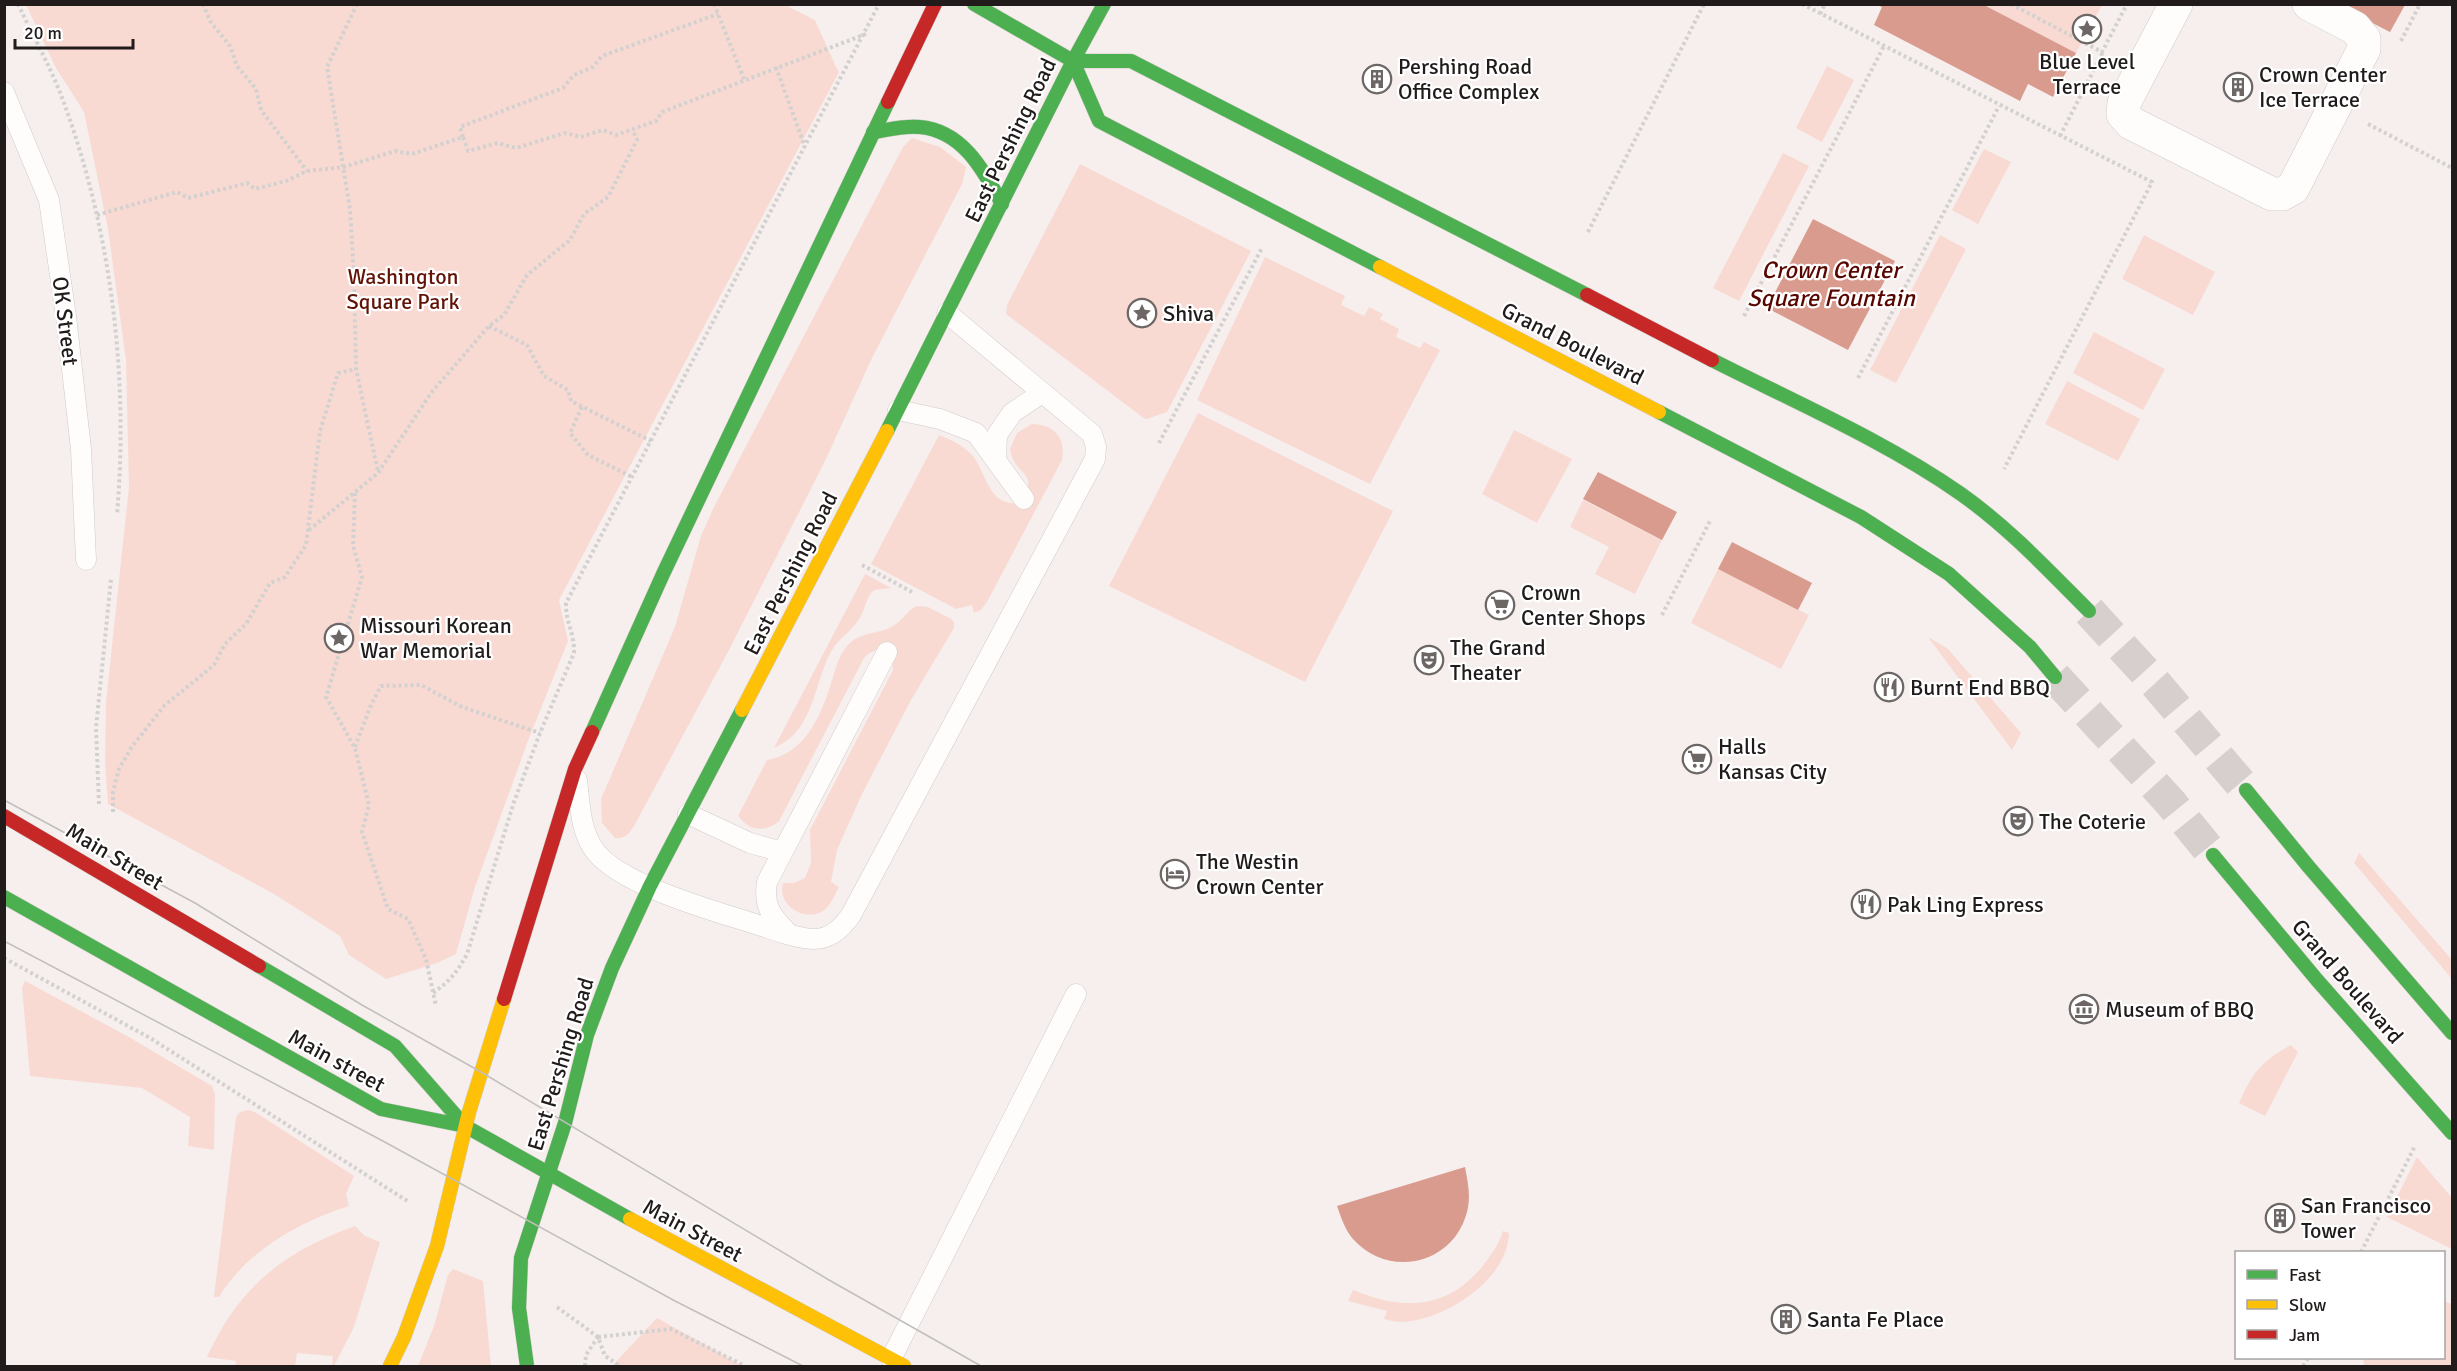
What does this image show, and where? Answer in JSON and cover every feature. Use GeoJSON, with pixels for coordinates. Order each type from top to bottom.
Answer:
{"type":"FeatureCollection","features":[{"type":"Feature","properties":{"kind":"main road"},"geometry":{"type":"LineString","coordinates":[[390,1366],[404,1337],[437,1246],[465,1126],[575,769],[663,574],[935,4]]}},
{"type":"Feature","properties":{"kind":"main road"},"geometry":{"type":"LineString","coordinates":[[974,4],[1073,61],[1131,61],[1894,453],[1961,494],[2015,536],[2089,611]]}},
{"type":"Feature","properties":{"kind":"main road","name":"East Pershing Road"},"geometry":{"type":"LineString","coordinates":[[526,1366],[519,1308],[521,1258],[565,1123],[587,1035],[612,968],[650,886],[898,410],[1073,61],[1104,4]]}},
{"type":"Feature","properties":{"kind":"main road","name":"Grand Boulevard"},"geometry":{"type":"LineString","coordinates":[[1073,61],[1099,121],[1861,517],[1949,574],[2030,647],[2055,677]]}},
{"type":"Feature","properties":{"kind":"main road"},"geometry":{"type":"LineString","coordinates":[[873,132],[922,127],[944,133],[976,157],[1002,204]]}},
{"type":"Feature","properties":{"kind":"main road","name":"Grand Boulevard"},"geometry":{"type":"LineString","coordinates":[[2246,790],[2308,866],[2452,1033]]}},
{"type":"Feature","properties":{"kind":"main road","name":"Main Street"},"geometry":{"type":"LineString","coordinates":[[4,816],[203,933]]}},
{"type":"Feature","properties":{"kind":"main road","name":"Grand Boulevard"},"geometry":{"type":"LineString","coordinates":[[2213,855],[2318,980],[2452,1133]]}},
{"type":"Feature","properties":{"kind":"main road","name":"Main street"},"geometry":{"type":"LineString","coordinates":[[5,897],[381,1109],[465,1126]]}},
{"type":"Feature","properties":{"kind":"main road","name":"Main street"},"geometry":{"type":"LineString","coordinates":[[203,933],[395,1046],[465,1126]]}},
{"type":"Feature","properties":{"kind":"main road","name":"Main Street"},"geometry":{"type":"LineString","coordinates":[[465,1126],[547,1174],[897,1363]]}},
{"type":"Feature","properties":{"kind":"street"},"geometry":{"type":"LineString","coordinates":[[2176,4],[2124,103],[2123,114],[2131,123],[2272,194],[2282,194],[2293,188],[2364,49],[2364,39],[2355,28],[2309,4]]}},
{"type":"Feature","properties":{"kind":"lane","name":"OK Street"},"geometry":{"type":"LineString","coordinates":[[4,92],[49,200],[66,316],[81,449],[86,560]]}},
{"type":"Feature","properties":{"kind":"lane"},"geometry":{"type":"LineString","coordinates":[[575,769],[583,827],[595,850],[611,866],[687,902],[789,934],[815,939],[831,936],[842,928],[1095,459],[1096,447],[1092,434],[947,313]]}},
{"type":"Feature","properties":{"kind":"lane"},"geometry":{"type":"LineString","coordinates":[[996,460],[997,435],[1002,427],[1012,413],[1042,393]]}},
{"type":"Feature","properties":{"kind":"lane"},"geometry":{"type":"LineString","coordinates":[[898,410],[940,418],[976,433],[1024,499]]}},
{"type":"Feature","properties":{"kind":"lane"},"geometry":{"type":"LineString","coordinates":[[789,934],[774,919],[764,899],[767,882],[887,652]]}},
{"type":"Feature","properties":{"kind":"lane"},"geometry":{"type":"LineString","coordinates":[[688,814],[750,843],[782,852]]}},
{"type":"Feature","properties":{"kind":"lane"},"geometry":{"type":"LineString","coordinates":[[897,1363],[1076,994]]}},
{"type":"Feature","properties":{"kind":"path"},"geometry":{"type":"LineString","coordinates":[[203,4],[210,21],[230,46],[237,66],[256,89],[261,110],[307,171]]}},
{"type":"Feature","properties":{"kind":"path"},"geometry":{"type":"LineString","coordinates":[[357,4],[327,67],[350,209],[356,369],[378,472]]}},
{"type":"Feature","properties":{"kind":"path"},"geometry":{"type":"LineString","coordinates":[[714,4],[744,79]]}},
{"type":"Feature","properties":{"kind":"path"},"geometry":{"type":"LineString","coordinates":[[433,993],[447,984],[458,971],[467,954],[514,802],[574,653],[575,639],[566,603],[866,34],[879,4]]}},
{"type":"Feature","properties":{"kind":"path"},"geometry":{"type":"LineString","coordinates":[[1588,232],[1704,4]]}},
{"type":"Feature","properties":{"kind":"path"},"geometry":{"type":"LineString","coordinates":[[1802,4],[2152,182],[2004,469]]}},
{"type":"Feature","properties":{"kind":"path"},"geometry":{"type":"LineString","coordinates":[[1820,14],[1825,4]]}},
{"type":"Feature","properties":{"kind":"path"},"geometry":{"type":"LineString","coordinates":[[2011,4],[2102,52]]}},
{"type":"Feature","properties":{"kind":"path"},"geometry":{"type":"LineString","coordinates":[[2060,136],[2127,4]]}},
{"type":"Feature","properties":{"kind":"path"},"geometry":{"type":"LineString","coordinates":[[2397,51],[2420,4]]}},
{"type":"Feature","properties":{"kind":"path"},"geometry":{"type":"LineString","coordinates":[[718,14],[602,56],[593,67],[574,75],[563,88],[460,127],[468,151],[498,143],[516,148],[565,133],[581,137],[603,130],[616,135],[656,121],[662,112],[866,34]]}},
{"type":"Feature","properties":{"kind":"path"},"geometry":{"type":"LineString","coordinates":[[1744,316],[1884,46]]}},
{"type":"Feature","properties":{"kind":"path"},"geometry":{"type":"LineString","coordinates":[[776,67],[806,147]]}},
{"type":"Feature","properties":{"kind":"path"},"geometry":{"type":"LineString","coordinates":[[1858,378],[1999,106]]}},
{"type":"Feature","properties":{"kind":"path"},"geometry":{"type":"LineString","coordinates":[[2361,120],[2452,168]]}},
{"type":"Feature","properties":{"kind":"path"},"geometry":{"type":"LineString","coordinates":[[309,531],[378,472],[431,393],[489,326],[504,315],[527,275],[570,240],[584,214],[608,197],[638,140],[633,130]]}},
{"type":"Feature","properties":{"kind":"path"},"geometry":{"type":"LineString","coordinates":[[97,215],[177,192],[188,198],[247,183],[255,189],[286,181],[307,171],[344,167],[395,151],[412,154],[463,137]]}},
{"type":"Feature","properties":{"kind":"path"},"geometry":{"type":"LineString","coordinates":[[1159,442],[1262,248]]}},
{"type":"Feature","properties":{"kind":"path"},"geometry":{"type":"LineString","coordinates":[[489,326],[527,345],[544,376],[568,390],[571,401],[651,441]]}},
{"type":"Feature","properties":{"kind":"path"},"geometry":{"type":"LineString","coordinates":[[113,812],[113,792],[116,781],[131,748],[164,706],[214,665],[225,644],[246,624],[270,583],[285,577],[306,545],[321,431],[338,373],[356,369]]}},
{"type":"Feature","properties":{"kind":"path"},"geometry":{"type":"LineString","coordinates":[[582,407],[570,433],[588,455],[632,477]]}},
{"type":"Feature","properties":{"kind":"path"},"geometry":{"type":"LineString","coordinates":[[355,493],[353,546],[362,577],[326,697],[355,748],[369,805],[362,832],[388,909],[408,919],[426,959],[436,1006]]}},
{"type":"Feature","properties":{"kind":"path"},"geometry":{"type":"LineString","coordinates":[[1662,615],[1711,519]]}},
{"type":"Feature","properties":{"kind":"path"},"geometry":{"type":"LineString","coordinates":[[862,566],[912,592]]}},
{"type":"Feature","properties":{"kind":"path"},"geometry":{"type":"LineString","coordinates":[[355,748],[370,705],[381,686],[421,685],[462,707],[540,733]]}},
{"type":"Feature","properties":{"kind":"path"},"geometry":{"type":"LineString","coordinates":[[4,958],[150,1038],[397,1194]]}},
{"type":"Feature","properties":{"kind":"path"},"geometry":{"type":"LineString","coordinates":[[2362,1251],[2415,1146]]}},
{"type":"Feature","properties":{"kind":"path"},"geometry":{"type":"LineString","coordinates":[[598,1336],[671,1329],[745,1366]]}},
{"type":"Feature","properties":{"kind":"path"},"geometry":{"type":"LineString","coordinates":[[585,1366],[586,1355],[598,1336]]}},
{"type":"Feature","properties":{"kind":"path"},"geometry":{"type":"LineString","coordinates":[[598,1336],[605,1356],[620,1366]]}},
{"type":"Feature","properties":{"kind":"green space","name":"Washington Square Park"},"geometry":{"type":"Polygon","coordinates":[[[26,5],[785,5],[815,20],[839,72],[559,600],[568,641],[529,738],[475,887],[456,954],[437,963],[386,979],[349,955],[340,936],[274,894],[108,804],[105,763],[106,702],[129,487],[126,360],[108,229],[84,112],[56,68],[26,5]]]}},
{"type":"Feature","properties":{"kind":"green space"},"geometry":{"type":"Polygon","coordinates":[[[1984,5],[2102,5],[2076,53],[1984,5]]]}},
{"type":"Feature","properties":{"kind":"green space"},"geometry":{"type":"Polygon","coordinates":[[[1827,66],[1854,80],[1822,142],[1796,128],[1827,66]]]}},
{"type":"Feature","properties":{"kind":"green space"},"geometry":{"type":"Polygon","coordinates":[[[912,138],[940,147],[966,167],[962,184],[872,358],[826,459],[728,652],[634,826],[626,835],[615,838],[602,823],[601,799],[675,627],[701,536],[903,147],[912,138]]]}},
{"type":"Feature","properties":{"kind":"green space"},"geometry":{"type":"Polygon","coordinates":[[[1984,149],[2011,162],[1978,224],[1952,210],[1984,149]]]}},
{"type":"Feature","properties":{"kind":"green space"},"geometry":{"type":"Polygon","coordinates":[[[1783,153],[1809,166],[1739,301],[1713,288],[1783,153]]]}},
{"type":"Feature","properties":{"kind":"green space"},"geometry":{"type":"Polygon","coordinates":[[[1080,164],[1251,251],[1167,412],[1147,419],[1006,314],[1007,305],[1080,164]]]}},
{"type":"Feature","properties":{"kind":"green space"},"geometry":{"type":"Polygon","coordinates":[[[1940,235],[1966,249],[1896,383],[1870,370],[1940,235]]]}},
{"type":"Feature","properties":{"kind":"green space"},"geometry":{"type":"Polygon","coordinates":[[[2144,235],[2215,272],[2193,315],[2122,279],[2144,235]]]}},
{"type":"Feature","properties":{"kind":"green space"},"geometry":{"type":"Polygon","coordinates":[[[1265,257],[1345,296],[1341,305],[1364,316],[1369,307],[1383,314],[1380,319],[1399,329],[1396,337],[1420,348],[1424,342],[1440,350],[1370,484],[1197,400],[1265,257]]]}},
{"type":"Feature","properties":{"kind":"green space"},"geometry":{"type":"Polygon","coordinates":[[[2094,332],[2165,369],[2143,410],[2073,373],[2094,332]]]}},
{"type":"Feature","properties":{"kind":"green space"},"geometry":{"type":"Polygon","coordinates":[[[2067,381],[2140,419],[2118,461],[2045,424],[2067,381]]]}},
{"type":"Feature","properties":{"kind":"green space"},"geometry":{"type":"Polygon","coordinates":[[[1198,413],[1393,511],[1305,682],[1109,586],[1198,413]]]}},
{"type":"Feature","properties":{"kind":"green space"},"geometry":{"type":"Polygon","coordinates":[[[1032,424],[1047,427],[1057,434],[1062,446],[1062,460],[981,610],[974,613],[972,605],[956,609],[871,564],[939,435],[961,446],[972,455],[994,494],[1009,503],[1019,503],[1026,493],[1028,480],[1016,465],[1010,449],[1017,433],[1032,424]]]}},
{"type":"Feature","properties":{"kind":"green space"},"geometry":{"type":"Polygon","coordinates":[[[1514,430],[1572,459],[1537,523],[1482,494],[1514,430]]]}},
{"type":"Feature","properties":{"kind":"green space"},"geometry":{"type":"Polygon","coordinates":[[[1583,500],[1662,540],[1635,594],[1595,574],[1609,547],[1570,527],[1583,500]]]}},
{"type":"Feature","properties":{"kind":"green space"},"geometry":{"type":"Polygon","coordinates":[[[1718,569],[1809,615],[1781,669],[1691,623],[1718,569]]]}},
{"type":"Feature","properties":{"kind":"green space"},"geometry":{"type":"Polygon","coordinates":[[[865,574],[891,588],[874,590],[871,593],[856,623],[832,650],[811,705],[798,730],[774,748],[865,574]]]}},
{"type":"Feature","properties":{"kind":"green space"},"geometry":{"type":"Polygon","coordinates":[[[917,606],[928,607],[951,619],[954,622],[954,628],[911,700],[862,794],[837,850],[831,882],[839,887],[833,899],[826,909],[819,913],[812,915],[798,912],[783,897],[783,883],[794,883],[805,878],[811,863],[810,830],[893,670],[892,656],[878,651],[871,652],[864,658],[779,821],[763,829],[757,829],[747,825],[738,816],[767,760],[790,751],[807,736],[824,704],[838,663],[847,646],[863,635],[893,626],[917,606]]]}},
{"type":"Feature","properties":{"kind":"green space"},"geometry":{"type":"Polygon","coordinates":[[[1928,637],[1948,649],[2021,733],[2012,750],[1928,637]]]}},
{"type":"Feature","properties":{"kind":"green space"},"geometry":{"type":"Polygon","coordinates":[[[2359,853],[2452,960],[2452,979],[2354,863],[2359,853]]]}},
{"type":"Feature","properties":{"kind":"green space"},"geometry":{"type":"Polygon","coordinates":[[[25,981],[127,1036],[212,1086],[215,1095],[214,1150],[188,1146],[190,1117],[142,1088],[30,1076],[22,988],[25,981]]]}},
{"type":"Feature","properties":{"kind":"green space"},"geometry":{"type":"Polygon","coordinates":[[[2291,1045],[2298,1052],[2265,1116],[2239,1103],[2253,1076],[2265,1062],[2291,1045]]]}},
{"type":"Feature","properties":{"kind":"green space"},"geometry":{"type":"Polygon","coordinates":[[[248,1110],[255,1112],[354,1176],[346,1194],[349,1206],[312,1220],[276,1240],[244,1266],[219,1297],[214,1297],[236,1117],[240,1112],[248,1110]]]}},
{"type":"Feature","properties":{"kind":"green space"},"geometry":{"type":"Polygon","coordinates":[[[2417,1157],[2452,1198],[2452,1249],[2387,1217],[2417,1157]]]}},
{"type":"Feature","properties":{"kind":"green space"},"geometry":{"type":"Polygon","coordinates":[[[355,1226],[365,1236],[380,1242],[354,1327],[334,1366],[332,1366],[333,1356],[297,1353],[295,1366],[235,1366],[236,1361],[207,1357],[234,1311],[266,1275],[285,1260],[306,1248],[355,1226]]]}},
{"type":"Feature","properties":{"kind":"green space"},"geometry":{"type":"Polygon","coordinates":[[[1503,1231],[1509,1233],[1506,1250],[1498,1266],[1471,1294],[1437,1314],[1419,1320],[1397,1322],[1384,1319],[1387,1311],[1348,1301],[1353,1290],[1371,1297],[1406,1303],[1438,1299],[1453,1292],[1482,1267],[1497,1246],[1503,1231]]]}},
{"type":"Feature","properties":{"kind":"green space"},"geometry":{"type":"Polygon","coordinates":[[[453,1269],[483,1281],[491,1366],[418,1366],[434,1326],[448,1275],[453,1269]]]}},
{"type":"Feature","properties":{"kind":"green space"},"geometry":{"type":"Polygon","coordinates":[[[2445,1301],[2452,1304],[2452,1366],[2364,1366],[2363,1359],[2445,1359],[2445,1301]]]}},
{"type":"Feature","properties":{"kind":"green space"},"geometry":{"type":"Polygon","coordinates":[[[657,1318],[743,1366],[612,1366],[657,1318]]]}},
{"type":"Feature","properties":{"kind":"water"},"geometry":{"type":"Polygon","coordinates":[[[1877,5],[1984,5],[2076,53],[2053,97],[2028,84],[2020,101],[1874,25],[1882,7],[1877,5]]]}},
{"type":"Feature","properties":{"kind":"water"},"geometry":{"type":"Polygon","coordinates":[[[2337,5],[2405,5],[2390,32],[2337,5]]]}},
{"type":"Feature","properties":{"kind":"water","name":"Crown Center Square Fountain"},"geometry":{"type":"Polygon","coordinates":[[[1813,219],[1895,261],[1848,350],[1767,308],[1813,219]]]}},
{"type":"Feature","properties":{"kind":"water"},"geometry":{"type":"Polygon","coordinates":[[[1598,472],[1677,512],[1662,540],[1583,499],[1598,472]]]}},
{"type":"Feature","properties":{"kind":"water"},"geometry":{"type":"Polygon","coordinates":[[[1732,542],[1812,583],[1798,610],[1718,569],[1732,542]]]}},
{"type":"Feature","properties":{"kind":"water"},"geometry":{"type":"Polygon","coordinates":[[[1465,1167],[1469,1195],[1467,1212],[1460,1230],[1448,1244],[1434,1254],[1418,1260],[1401,1262],[1384,1259],[1368,1251],[1353,1239],[1345,1228],[1337,1206],[1465,1167]]]}},
{"type":"Feature","properties":{"kind":"tunnel"},"geometry":{"type":"LineString","coordinates":[[2089,611],[2156,684],[2246,790]]}},
{"type":"Feature","properties":{"kind":"tunnel"},"geometry":{"type":"LineString","coordinates":[[2055,677],[2170,802],[2213,855]]}},
{"type":"Feature","properties":{"kind":"tram line"},"geometry":{"type":"LineString","coordinates":[[4,800],[195,903],[362,1005],[481,1072],[829,1280],[981,1366]]}},
{"type":"Feature","properties":{"kind":"tram line"},"geometry":{"type":"LineString","coordinates":[[4,941],[381,1140],[675,1301],[803,1366]]}},
{"type":"Feature","properties":{"kind":"traffic: fast"},"geometry":{"type":"LineString","coordinates":[[974,4],[1073,61],[1131,61],[1587,295]]}},
{"type":"Feature","properties":{"kind":"traffic: fast"},"geometry":{"type":"LineString","coordinates":[[887,431],[1073,61],[1104,4]]}},
{"type":"Feature","properties":{"kind":"traffic: fast"},"geometry":{"type":"LineString","coordinates":[[1073,61],[1099,121],[1380,267]]}},
{"type":"Feature","properties":{"kind":"traffic: fast"},"geometry":{"type":"LineString","coordinates":[[592,732],[663,574],[888,102]]}},
{"type":"Feature","properties":{"kind":"traffic: fast"},"geometry":{"type":"LineString","coordinates":[[873,132],[902,127],[920,127],[948,136],[970,154],[1002,204]]}},
{"type":"Feature","properties":{"kind":"traffic: fast"},"geometry":{"type":"LineString","coordinates":[[1712,360],[1871,439],[1961,494],[2012,535],[2089,611]]}},
{"type":"Feature","properties":{"kind":"traffic: fast"},"geometry":{"type":"LineString","coordinates":[[1659,412],[1861,517],[1949,574],[2030,647],[2055,677]]}},
{"type":"Feature","properties":{"kind":"traffic: fast"},"geometry":{"type":"LineString","coordinates":[[527,1366],[519,1308],[521,1258],[565,1123],[587,1035],[612,968],[650,886],[742,710]]}},
{"type":"Feature","properties":{"kind":"traffic: fast"},"geometry":{"type":"LineString","coordinates":[[2246,790],[2308,866],[2452,1033]]}},
{"type":"Feature","properties":{"kind":"traffic: fast"},"geometry":{"type":"LineString","coordinates":[[2213,855],[2317,980],[2452,1133]]}},
{"type":"Feature","properties":{"kind":"traffic: fast"},"geometry":{"type":"LineString","coordinates":[[4,897],[381,1109],[465,1126]]}},
{"type":"Feature","properties":{"kind":"traffic: fast"},"geometry":{"type":"LineString","coordinates":[[259,966],[395,1046],[465,1126],[630,1219]]}},
{"type":"Feature","properties":{"kind":"traffic: slow"},"geometry":{"type":"LineString","coordinates":[[1380,267],[1659,412]]}},
{"type":"Feature","properties":{"kind":"traffic: slow"},"geometry":{"type":"LineString","coordinates":[[742,710],[887,431]]}},
{"type":"Feature","properties":{"kind":"traffic: slow"},"geometry":{"type":"LineString","coordinates":[[390,1366],[404,1337],[437,1246],[469,1112],[504,999]]}},
{"type":"Feature","properties":{"kind":"traffic: slow"},"geometry":{"type":"LineString","coordinates":[[630,1219],[904,1366]]}},
{"type":"Feature","properties":{"kind":"traffic: jam"},"geometry":{"type":"LineString","coordinates":[[888,102],[935,4]]}},
{"type":"Feature","properties":{"kind":"traffic: jam"},"geometry":{"type":"LineString","coordinates":[[1587,295],[1712,360]]}},
{"type":"Feature","properties":{"kind":"traffic: jam"},"geometry":{"type":"LineString","coordinates":[[504,999],[575,769],[592,732]]}},
{"type":"Feature","properties":{"kind":"traffic: jam"},"geometry":{"type":"LineString","coordinates":[[4,816],[259,966]]}},
{"type":"Feature","properties":{"kind":"place","name":"Blue Level Terrace"},"geometry":{"type":"Point","coordinates":[2087,29]}},
{"type":"Feature","properties":{"kind":"place","name":"Pershing Road Office Complex"},"geometry":{"type":"Point","coordinates":[1377,79]}},
{"type":"Feature","properties":{"kind":"place","name":"Crown Center Ice Terrace"},"geometry":{"type":"Point","coordinates":[2238,87]}},
{"type":"Feature","properties":{"kind":"place","name":"Shiva"},"geometry":{"type":"Point","coordinates":[1142,313]}},
{"type":"Feature","properties":{"kind":"place","name":"Crown Center Shops"},"geometry":{"type":"Point","coordinates":[1500,605]}},
{"type":"Feature","properties":{"kind":"place","name":"Missouri Korean War Memorial"},"geometry":{"type":"Point","coordinates":[339,638]}},
{"type":"Feature","properties":{"kind":"place","name":"The Grand Theater"},"geometry":{"type":"Point","coordinates":[1429,660]}},
{"type":"Feature","properties":{"kind":"place","name":"Burnt End BBQ"},"geometry":{"type":"Point","coordinates":[1889,687]}},
{"type":"Feature","properties":{"kind":"place","name":"Halls Kansas City"},"geometry":{"type":"Point","coordinates":[1697,759]}},
{"type":"Feature","properties":{"kind":"place","name":"The Coterie"},"geometry":{"type":"Point","coordinates":[2018,821]}},
{"type":"Feature","properties":{"kind":"place","name":"The Westin Crown Center"},"geometry":{"type":"Point","coordinates":[1175,874]}},
{"type":"Feature","properties":{"kind":"place","name":"Pak Ling Express"},"geometry":{"type":"Point","coordinates":[1866,904]}},
{"type":"Feature","properties":{"kind":"place","name":"Museum of BBQ"},"geometry":{"type":"Point","coordinates":[2084,1009]}},
{"type":"Feature","properties":{"kind":"place","name":"San Francisco Tower"},"geometry":{"type":"Point","coordinates":[2280,1218]}},
{"type":"Feature","properties":{"kind":"place","name":"Santa Fe Place"},"geometry":{"type":"Point","coordinates":[1786,1319]}}]}
